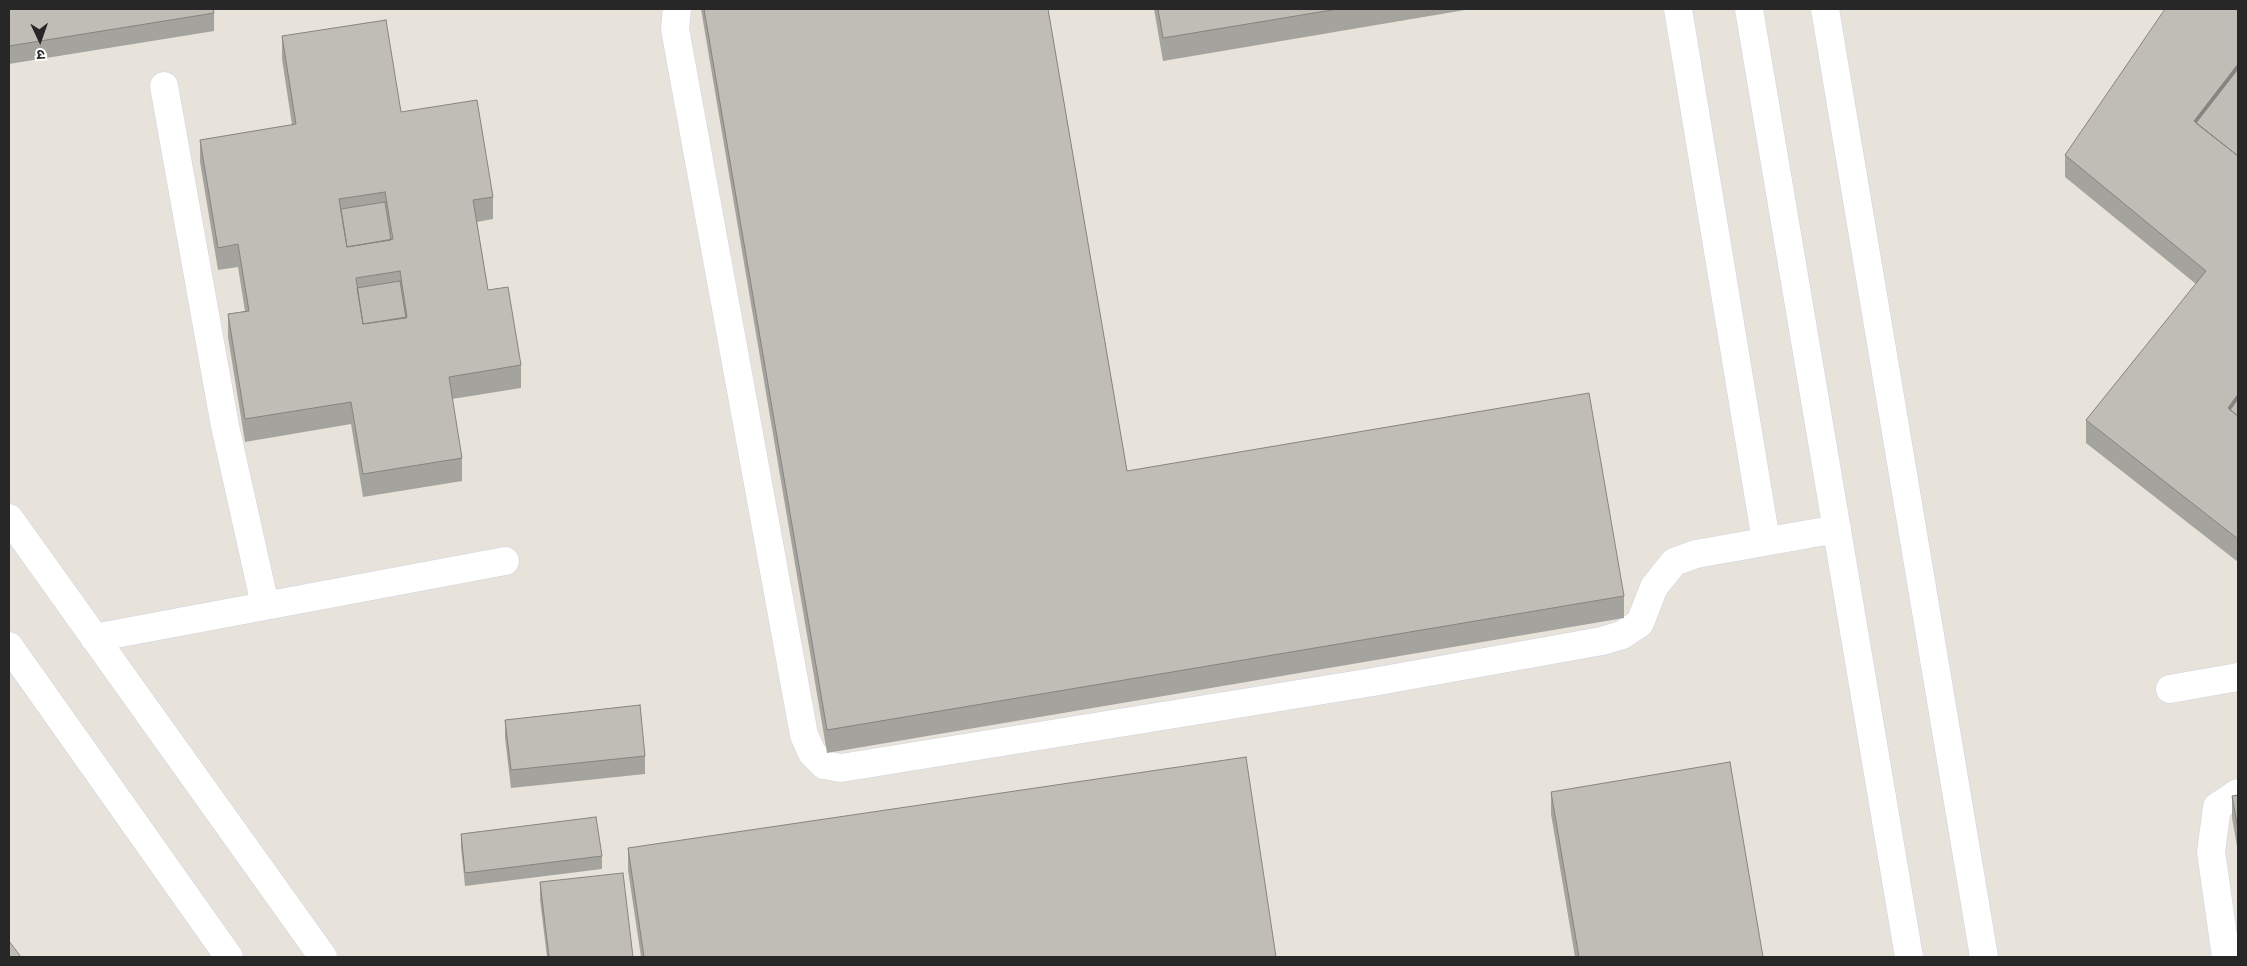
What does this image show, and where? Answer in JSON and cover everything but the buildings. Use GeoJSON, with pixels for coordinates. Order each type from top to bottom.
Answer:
{"type":"FeatureCollection","features":[{"type":"Feature","properties":{"kind":"street"},"geometry":{"type":"LineString","coordinates":[[677,9],[675,29],[804,735],[812,753],[824,765],[841,768],[1373,682],[1602,641],[1622,635],[1640,623],[1654,587],[1674,562],[1696,554],[1837,529]]}},
{"type":"Feature","properties":{"kind":"street"},"geometry":{"type":"LineString","coordinates":[[1678,9],[1766,541]]}},
{"type":"Feature","properties":{"kind":"street"},"geometry":{"type":"LineString","coordinates":[[1750,9],[1909,957]]}},
{"type":"Feature","properties":{"kind":"street"},"geometry":{"type":"LineString","coordinates":[[1825,9],[1984,957]]}},
{"type":"Feature","properties":{"kind":"street"},"geometry":{"type":"LineString","coordinates":[[164,86],[225,426],[265,605]]}},
{"type":"Feature","properties":{"kind":"street"},"geometry":{"type":"LineString","coordinates":[[9,518],[323,957]]}},
{"type":"Feature","properties":{"kind":"street"},"geometry":{"type":"LineString","coordinates":[[94,638],[505,561]]}},
{"type":"Feature","properties":{"kind":"street"},"geometry":{"type":"LineString","coordinates":[[9,646],[229,957]]}},
{"type":"Feature","properties":{"kind":"street"},"geometry":{"type":"LineString","coordinates":[[2170,689],[2238,677]]}},
{"type":"Feature","properties":{"kind":"street"},"geometry":{"type":"LineString","coordinates":[[2226,957],[2211,852],[2216,807],[2238,793]]}}]}
